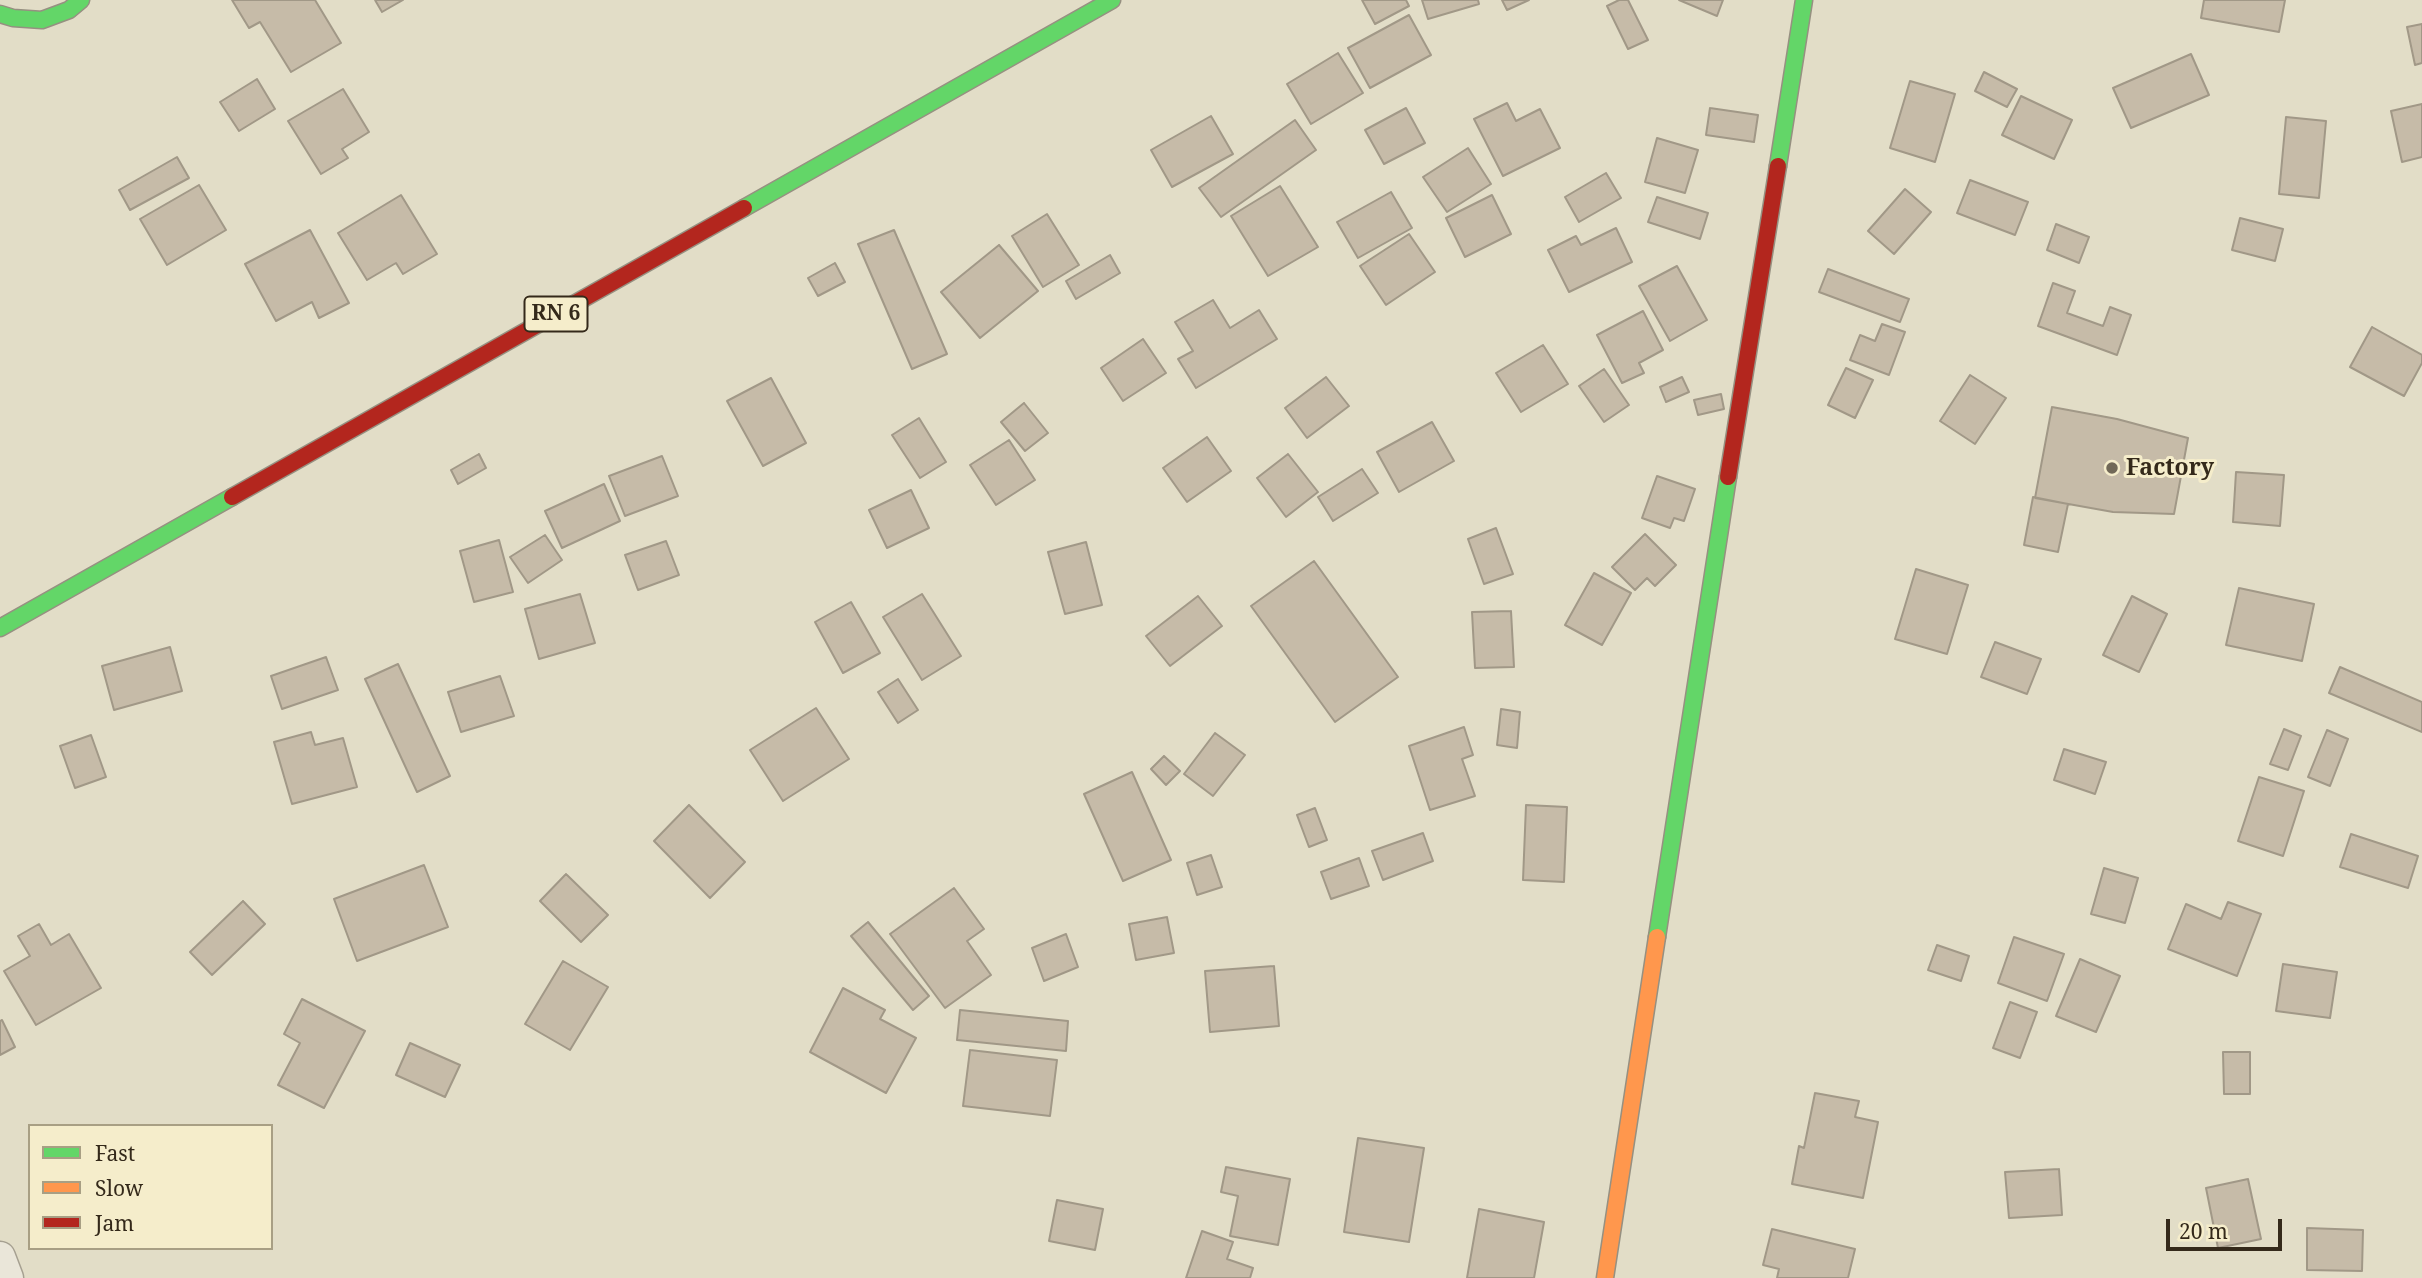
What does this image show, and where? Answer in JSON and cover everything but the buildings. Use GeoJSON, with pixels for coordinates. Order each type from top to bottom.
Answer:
{"type":"FeatureCollection","features":[{"type":"Feature","properties":{"kind":"street"},"geometry":{"type":"LineString","coordinates":[[0,14],[13,18],[42,20],[69,10],[81,0]]}},
{"type":"Feature","properties":{"kind":"street"},"geometry":{"type":"LineString","coordinates":[[1605,1278],[1698,667],[1804,0]]}},
{"type":"Feature","properties":{"kind":"street","name":"RN 6"},"geometry":{"type":"LineString","coordinates":[[0,628],[1097,4]]}},
{"type":"Feature","properties":{"kind":"street"},"geometry":{"type":"LineString","coordinates":[[0,1257],[8,1278]]}},
{"type":"Feature","properties":{"kind":"traffic: fast"},"geometry":{"type":"LineString","coordinates":[[0,14],[13,18],[42,20],[69,10],[81,0]]}},
{"type":"Feature","properties":{"kind":"traffic: fast"},"geometry":{"type":"LineString","coordinates":[[744,208],[1112,0]]}},
{"type":"Feature","properties":{"kind":"traffic: fast"},"geometry":{"type":"LineString","coordinates":[[1778,166],[1804,0]]}},
{"type":"Feature","properties":{"kind":"traffic: fast"},"geometry":{"type":"LineString","coordinates":[[1657,937],[1728,477]]}},
{"type":"Feature","properties":{"kind":"traffic: fast"},"geometry":{"type":"LineString","coordinates":[[0,628],[232,497]]}},
{"type":"Feature","properties":{"kind":"traffic: slow"},"geometry":{"type":"LineString","coordinates":[[1605,1278],[1657,937]]}},
{"type":"Feature","properties":{"kind":"traffic: jam"},"geometry":{"type":"LineString","coordinates":[[1728,477],[1778,166]]}},
{"type":"Feature","properties":{"kind":"traffic: jam"},"geometry":{"type":"LineString","coordinates":[[232,497],[744,208]]}},
{"type":"Feature","properties":{"kind":"place","name":"Factory"},"geometry":{"type":"Point","coordinates":[2112,468]}}]}
